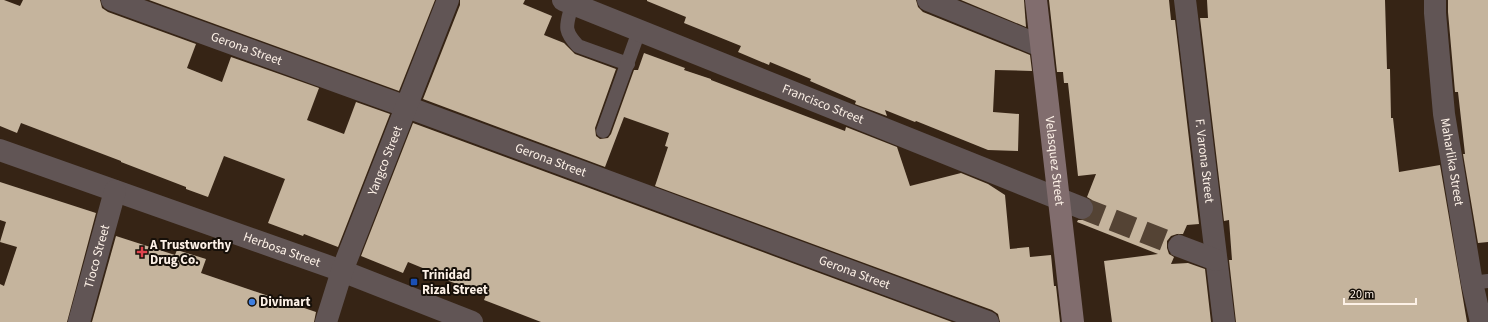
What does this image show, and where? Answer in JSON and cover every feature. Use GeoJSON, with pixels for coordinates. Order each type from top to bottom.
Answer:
{"type":"FeatureCollection","features":[{"type":"Feature","properties":{"kind":"street","name":"Gerona Street"},"geometry":{"type":"LineString","coordinates":[[112,0],[407,107],[988,322]]}},
{"type":"Feature","properties":{"kind":"street","name":"Yangco Street"},"geometry":{"type":"LineString","coordinates":[[326,322],[342,271],[448,0]]}},
{"type":"Feature","properties":{"kind":"street"},"geometry":{"type":"LineString","coordinates":[[928,0],[1041,46]]}},
{"type":"Feature","properties":{"kind":"street","name":"Velasquez Street"},"geometry":{"type":"LineString","coordinates":[[1036,0],[1073,322]]}},
{"type":"Feature","properties":{"kind":"street","name":"F. Varona Street"},"geometry":{"type":"LineString","coordinates":[[1185,0],[1224,322]]}},
{"type":"Feature","properties":{"kind":"street","name":"Maharlika Street"},"geometry":{"type":"LineString","coordinates":[[1435,0],[1444,114],[1480,282],[1481,322]]}},
{"type":"Feature","properties":{"kind":"street","name":"Francisco Street"},"geometry":{"type":"LineString","coordinates":[[568,2],[1082,208]]}},
{"type":"Feature","properties":{"kind":"street","name":"Herbosa Street"},"geometry":{"type":"LineString","coordinates":[[0,150],[342,271],[472,322]]}},
{"type":"Feature","properties":{"kind":"street","name":"Tioco Street"},"geometry":{"type":"LineString","coordinates":[[79,322],[115,191]]}},
{"type":"Feature","properties":{"kind":"street"},"geometry":{"type":"LineString","coordinates":[[1179,246],[1216,260]]}},
{"type":"Feature","properties":{"kind":"lane"},"geometry":{"type":"LineString","coordinates":[[568,2],[568,35],[573,41],[578,46],[628,64]]}},
{"type":"Feature","properties":{"kind":"lane"},"geometry":{"type":"LineString","coordinates":[[603,131],[639,31]]}},
{"type":"Feature","properties":{"kind":"building"},"geometry":{"type":"Polygon","coordinates":[[[0,0],[20,6],[23,0],[100,0],[102,8],[108,12],[196,44],[187,68],[222,82],[231,57],[319,88],[307,120],[344,134],[356,102],[390,114],[338,247],[304,234],[303,236],[268,223],[285,179],[224,156],[208,197],[121,161],[21,123],[17,133],[0,126],[0,0]]]}},
{"type":"Feature","properties":{"kind":"building"},"geometry":{"type":"Polygon","coordinates":[[[149,0],[435,0],[399,91],[149,0]]]}},
{"type":"Feature","properties":{"kind":"building"},"geometry":{"type":"Polygon","coordinates":[[[460,0],[525,0],[523,4],[552,16],[544,35],[564,43],[575,54],[616,69],[595,128],[596,136],[600,139],[608,138],[611,134],[634,70],[638,70],[644,53],[685,68],[684,70],[845,131],[846,127],[897,147],[910,186],[961,173],[988,184],[1005,195],[1010,249],[1029,247],[1030,257],[1051,255],[1060,322],[1000,322],[998,314],[992,310],[655,186],[668,147],[665,146],[669,133],[624,117],[605,167],[423,99],[460,5],[460,0]]]}},
{"type":"Feature","properties":{"kind":"building"},"geometry":{"type":"Polygon","coordinates":[[[647,0],[916,0],[918,7],[923,12],[1030,55],[1032,71],[995,70],[993,112],[1019,114],[1018,151],[988,150],[885,110],[887,116],[855,104],[856,101],[810,81],[811,79],[770,62],[769,65],[738,52],[741,46],[684,23],[686,17],[647,0]]]}},
{"type":"Feature","properties":{"kind":"building"},"geometry":{"type":"Polygon","coordinates":[[[961,0],[1024,0],[1026,27],[961,0]]]}},
{"type":"Feature","properties":{"kind":"building"},"geometry":{"type":"Polygon","coordinates":[[[1049,0],[1169,0],[1171,20],[1175,20],[1199,224],[1187,225],[1183,234],[1171,236],[1167,241],[1167,248],[1169,254],[1174,257],[1171,264],[1188,263],[1205,269],[1211,322],[1112,322],[1104,261],[1158,254],[1077,222],[1078,220],[1089,218],[1093,213],[1094,206],[1092,200],[1087,197],[1096,174],[1078,176],[1068,83],[1064,83],[1063,72],[1057,72],[1049,0]]]}},
{"type":"Feature","properties":{"kind":"building"},"geometry":{"type":"Polygon","coordinates":[[[1207,0],[1385,0],[1387,69],[1390,69],[1391,118],[1393,118],[1399,172],[1440,165],[1467,322],[1236,322],[1229,260],[1232,260],[1229,220],[1224,221],[1200,18],[1208,18],[1207,0]]]}},
{"type":"Feature","properties":{"kind":"building"},"geometry":{"type":"Polygon","coordinates":[[[1448,0],[1488,0],[1488,242],[1478,243],[1463,154],[1465,154],[1458,92],[1455,92],[1448,0]]]}},
{"type":"Feature","properties":{"kind":"building"},"geometry":{"type":"Polygon","coordinates":[[[413,123],[952,322],[541,322],[484,300],[486,295],[441,278],[442,276],[408,262],[403,273],[361,256],[413,123]]]}},
{"type":"Feature","properties":{"kind":"building"},"geometry":{"type":"Polygon","coordinates":[[[0,182],[96,213],[67,322],[0,322],[0,284],[4,286],[17,247],[0,242],[6,222],[0,220],[0,182]]]}},
{"type":"Feature","properties":{"kind":"building"},"geometry":{"type":"Polygon","coordinates":[[[116,236],[175,255],[177,250],[206,259],[201,273],[316,312],[314,322],[92,322],[116,236]]]}},
{"type":"Feature","properties":{"kind":"tunnel"},"geometry":{"type":"LineString","coordinates":[[1082,208],[1179,246]]}},
{"type":"Feature","properties":{"kind":"place","name":"A Trustworthy Drug Co."},"geometry":{"type":"Point","coordinates":[142,252]}},
{"type":"Feature","properties":{"kind":"place","name":"Trinidad Rizal Street"},"geometry":{"type":"Point","coordinates":[414,282]}},
{"type":"Feature","properties":{"kind":"place","name":"Divimart"},"geometry":{"type":"Point","coordinates":[252,302]}}]}
